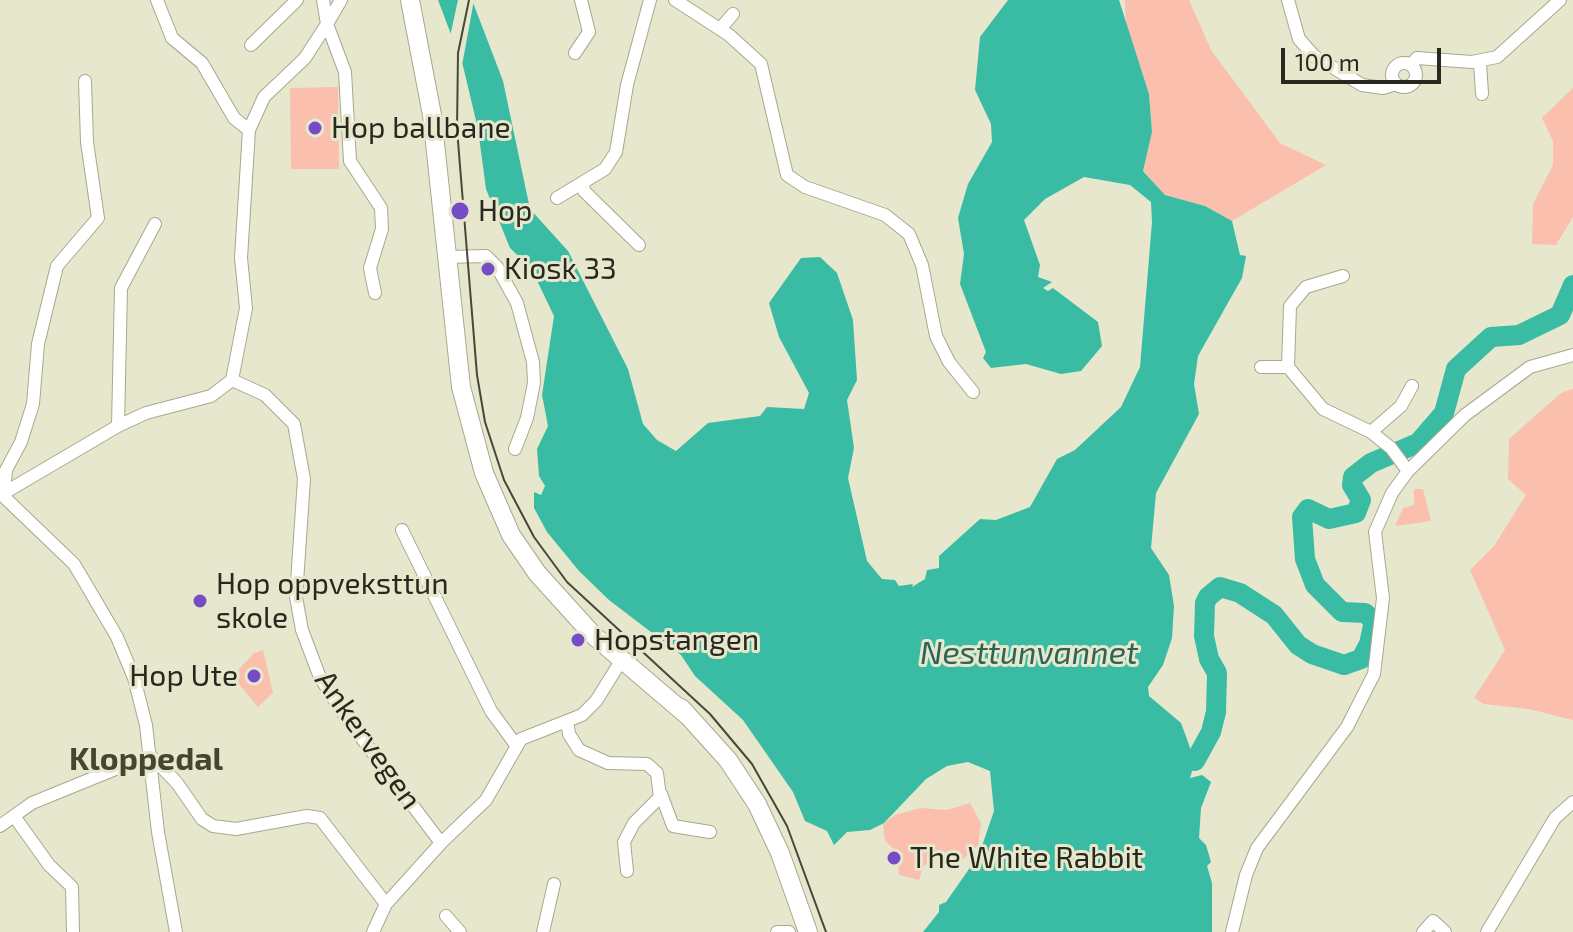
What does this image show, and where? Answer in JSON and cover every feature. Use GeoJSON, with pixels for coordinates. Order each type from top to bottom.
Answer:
{"type":"FeatureCollection","features":[{"type":"Feature","properties":{"kind":"main road"},"geometry":{"type":"LineString","coordinates":[[410,0],[432,115],[461,387],[476,453],[511,535],[555,593],[621,661],[688,716]]}},
{"type":"Feature","properties":{"kind":"main road"},"geometry":{"type":"LineString","coordinates":[[555,593],[688,716],[728,760],[757,804],[780,853],[808,932]]}},
{"type":"Feature","properties":{"kind":"street"},"geometry":{"type":"LineString","coordinates":[[157,0],[172,38],[202,63],[234,118],[249,130]]}},
{"type":"Feature","properties":{"kind":"street"},"geometry":{"type":"LineString","coordinates":[[251,45],[297,0]]}},
{"type":"Feature","properties":{"kind":"street"},"geometry":{"type":"LineString","coordinates":[[323,0],[327,24],[343,60],[351,165],[381,208],[382,229],[370,268],[375,293]]}},
{"type":"Feature","properties":{"kind":"street"},"geometry":{"type":"LineString","coordinates":[[2,493],[118,426],[146,413],[211,396],[232,380],[246,308],[241,258],[249,130],[264,97],[305,58],[341,0]]}},
{"type":"Feature","properties":{"kind":"street"},"geometry":{"type":"LineString","coordinates":[[575,53],[589,32],[581,0]]}},
{"type":"Feature","properties":{"kind":"street"},"geometry":{"type":"LineString","coordinates":[[557,198],[605,169],[616,152],[630,72],[650,0]]}},
{"type":"Feature","properties":{"kind":"street"},"geometry":{"type":"LineString","coordinates":[[675,0],[720,29],[761,64],[787,175],[805,187],[885,215],[909,234],[922,265],[930,315],[941,347],[973,392]]}},
{"type":"Feature","properties":{"kind":"street"},"geometry":{"type":"LineString","coordinates":[[1288,0],[1299,39],[1314,56],[1362,85],[1383,88],[1396,84],[1402,87],[1413,82],[1416,76],[1411,65],[1417,58],[1480,62],[1497,57],[1560,0]]}},
{"type":"Feature","properties":{"kind":"street"},"geometry":{"type":"LineString","coordinates":[[720,29],[733,14]]}},
{"type":"Feature","properties":{"kind":"street"},"geometry":{"type":"LineString","coordinates":[[1480,62],[1482,94]]}},
{"type":"Feature","properties":{"kind":"street"},"geometry":{"type":"LineString","coordinates":[[2,493],[6,470],[21,442],[33,404],[38,344],[57,266],[98,218],[87,142],[85,81]]}},
{"type":"Feature","properties":{"kind":"street"},"geometry":{"type":"LineString","coordinates":[[583,183],[584,191],[639,245]]}},
{"type":"Feature","properties":{"kind":"street"},"geometry":{"type":"LineString","coordinates":[[118,426],[121,288],[155,224]]}},
{"type":"Feature","properties":{"kind":"street"},"geometry":{"type":"LineString","coordinates":[[446,257],[486,256],[497,267],[517,303],[533,362],[534,383],[515,449]]}},
{"type":"Feature","properties":{"kind":"street"},"geometry":{"type":"LineString","coordinates":[[1343,276],[1306,287],[1296,296],[1288,316],[1288,367],[1323,409],[1371,432],[1394,452],[1408,471]]}},
{"type":"Feature","properties":{"kind":"street"},"geometry":{"type":"LineString","coordinates":[[1232,932],[1246,875],[1257,848],[1347,727],[1374,674],[1383,598],[1375,532],[1385,506],[1408,471],[1465,415],[1521,372],[1573,355]]}},
{"type":"Feature","properties":{"kind":"street"},"geometry":{"type":"LineString","coordinates":[[1261,367],[1288,367]]}},
{"type":"Feature","properties":{"kind":"street","name":"Ankervegen"},"geometry":{"type":"LineString","coordinates":[[232,380],[265,395],[294,424],[304,479],[296,597],[302,630],[319,675],[339,708],[441,843]]}},
{"type":"Feature","properties":{"kind":"street"},"geometry":{"type":"LineString","coordinates":[[1371,432],[1401,406],[1412,386]]}},
{"type":"Feature","properties":{"kind":"street"},"geometry":{"type":"LineString","coordinates":[[2,493],[74,564],[107,615],[134,678],[150,755],[158,832],[176,932]]}},
{"type":"Feature","properties":{"kind":"street"},"geometry":{"type":"LineString","coordinates":[[402,530],[491,711],[516,745]]}},
{"type":"Feature","properties":{"kind":"street"},"geometry":{"type":"LineString","coordinates":[[373,932],[386,904],[441,843],[486,800],[516,745],[537,730],[567,721],[589,709],[621,661]]}},
{"type":"Feature","properties":{"kind":"street"},"geometry":{"type":"LineString","coordinates":[[567,721],[569,734],[579,750],[608,763],[647,764],[657,773],[665,812],[673,826],[710,832]]}},
{"type":"Feature","properties":{"kind":"street"},"geometry":{"type":"LineString","coordinates":[[0,826],[32,803],[150,755]]}},
{"type":"Feature","properties":{"kind":"street"},"geometry":{"type":"LineString","coordinates":[[150,755],[169,773],[202,819],[213,826],[236,829],[307,816],[320,818],[386,904]]}},
{"type":"Feature","properties":{"kind":"street"},"geometry":{"type":"LineString","coordinates":[[627,871],[624,842],[627,832],[655,806],[661,791]]}},
{"type":"Feature","properties":{"kind":"street"},"geometry":{"type":"LineString","coordinates":[[1487,932],[1555,818],[1573,802]]}},
{"type":"Feature","properties":{"kind":"street"},"geometry":{"type":"LineString","coordinates":[[14,816],[49,865],[72,887],[73,932]]}},
{"type":"Feature","properties":{"kind":"street"},"geometry":{"type":"LineString","coordinates":[[543,932],[554,884]]}},
{"type":"Feature","properties":{"kind":"street"},"geometry":{"type":"LineString","coordinates":[[446,916],[460,932]]}},
{"type":"Feature","properties":{"kind":"street"},"geometry":{"type":"LineString","coordinates":[[1423,932],[1433,921],[1445,932]]}},
{"type":"Feature","properties":{"kind":"street"},"geometry":{"type":"LineString","coordinates":[[777,932],[789,932]]}},
{"type":"Feature","properties":{"kind":"shaded area"},"geometry":{"type":"Polygon","coordinates":[[[1125,0],[1189,0],[1211,50],[1280,143],[1326,165],[1232,221],[1205,206],[1165,195],[1143,170],[1152,132],[1149,94],[1126,26],[1125,0]]]}},
{"type":"Feature","properties":{"kind":"shaded area","name":"Hop ballbane"},"geometry":{"type":"Polygon","coordinates":[[[338,87],[339,169],[291,169],[290,88],[338,87]]]}},
{"type":"Feature","properties":{"kind":"shaded area"},"geometry":{"type":"Polygon","coordinates":[[[1573,88],[1573,217],[1556,245],[1532,244],[1533,204],[1553,165],[1553,141],[1542,118],[1573,88]]]}},
{"type":"Feature","properties":{"kind":"shaded area"},"geometry":{"type":"Polygon","coordinates":[[[1573,389],[1573,720],[1529,709],[1484,704],[1474,698],[1505,650],[1470,570],[1494,546],[1526,495],[1508,479],[1509,439],[1561,393],[1573,389]]]}},
{"type":"Feature","properties":{"kind":"shaded area"},"geometry":{"type":"Polygon","coordinates":[[[1414,489],[1423,489],[1431,521],[1395,526],[1403,508],[1414,505],[1414,489]]]}},
{"type":"Feature","properties":{"kind":"shaded area","name":"Hop Ute"},"geometry":{"type":"Polygon","coordinates":[[[263,650],[273,693],[258,707],[238,683],[239,669],[254,653],[263,650]]]}},
{"type":"Feature","properties":{"kind":"shaded area"},"geometry":{"type":"Polygon","coordinates":[[[970,803],[981,823],[978,846],[952,868],[935,857],[923,867],[919,880],[899,875],[898,854],[885,840],[883,824],[895,815],[921,808],[947,810],[970,803]]]}},
{"type":"Feature","properties":{"kind":"water","name":"Nesttunvannet"},"geometry":{"type":"Polygon","coordinates":[[[438,0],[472,0],[503,81],[530,209],[568,251],[628,369],[643,424],[657,440],[676,451],[708,423],[760,416],[767,407],[804,409],[809,393],[779,337],[769,303],[801,258],[820,257],[837,273],[853,320],[857,380],[847,400],[854,448],[848,478],[867,561],[882,579],[895,580],[899,586],[913,584],[912,587],[925,579],[927,570],[939,568],[939,556],[980,519],[996,520],[1030,507],[1057,459],[1075,450],[1121,407],[1140,367],[1151,202],[1130,185],[1084,177],[1045,199],[1024,220],[1040,265],[1038,277],[1052,282],[1043,288],[1048,291],[1053,288],[1098,322],[1102,346],[1081,371],[1061,374],[1026,364],[991,368],[983,358],[986,352],[960,284],[964,254],[958,218],[968,184],[992,142],[991,124],[975,90],[980,37],[1008,0],[1119,0],[1149,94],[1152,132],[1143,171],[1165,195],[1205,206],[1232,221],[1240,255],[1246,256],[1242,278],[1198,356],[1194,384],[1199,414],[1156,493],[1151,548],[1169,575],[1174,606],[1172,638],[1163,665],[1148,687],[1149,696],[1181,723],[1195,761],[1190,778],[1202,775],[1211,782],[1201,808],[1199,838],[1206,845],[1211,862],[1207,866],[1212,883],[1212,932],[923,932],[939,912],[939,905],[946,902],[976,859],[983,843],[994,811],[990,771],[968,762],[947,766],[926,779],[884,823],[870,830],[847,832],[834,845],[827,831],[805,821],[793,792],[743,720],[695,676],[681,655],[609,600],[579,571],[547,532],[534,508],[534,492],[541,495],[545,486],[539,476],[537,449],[548,426],[542,395],[554,316],[531,268],[510,248],[486,189],[478,129],[463,66],[438,0]]]}},
{"type":"Feature","properties":{"kind":"pier"},"geometry":{"type":"Polygon","coordinates":[[[458,0],[474,0],[461,71],[449,41],[458,0]]]}},
{"type":"Feature","properties":{"kind":"waterway"},"geometry":{"type":"LineString","coordinates":[[1195,761],[1211,732],[1216,712],[1217,673],[1209,659],[1204,636],[1208,597],[1220,587],[1240,593],[1274,615],[1298,645],[1312,654],[1344,665],[1361,659],[1369,644],[1374,621],[1365,613],[1342,612],[1315,585],[1305,559],[1302,517],[1308,509],[1329,519],[1356,513],[1361,500],[1352,485],[1353,477],[1371,463],[1418,443],[1444,413],[1456,369],[1491,337],[1519,335],[1560,315],[1573,285]]}},
{"type":"Feature","properties":{"kind":"tram line"},"geometry":{"type":"LineString","coordinates":[[469,0],[458,53],[457,129],[477,375],[485,422],[504,480],[534,537],[567,582],[710,714],[752,764],[787,826],[826,932]]}},
{"type":"Feature","properties":{"kind":"place","name":"Hop ballbane"},"geometry":{"type":"Point","coordinates":[315,128]}},
{"type":"Feature","properties":{"kind":"place","name":"Hop"},"geometry":{"type":"Point","coordinates":[460,211]}},
{"type":"Feature","properties":{"kind":"place","name":"Kiosk 33"},"geometry":{"type":"Point","coordinates":[488,269]}},
{"type":"Feature","properties":{"kind":"place","name":"Hop oppveksttun skole"},"geometry":{"type":"Point","coordinates":[200,601]}},
{"type":"Feature","properties":{"kind":"place","name":"Hopstangen"},"geometry":{"type":"Point","coordinates":[578,640]}},
{"type":"Feature","properties":{"kind":"place","name":"Hop Ute"},"geometry":{"type":"Point","coordinates":[254,676]}},
{"type":"Feature","properties":{"kind":"place","name":"The White Rabbit"},"geometry":{"type":"Point","coordinates":[894,858]}},
{"type":"Feature","properties":{"kind":"district","name":"Kloppedal"},"geometry":{"type":"Point","coordinates":[146,759]}}]}
